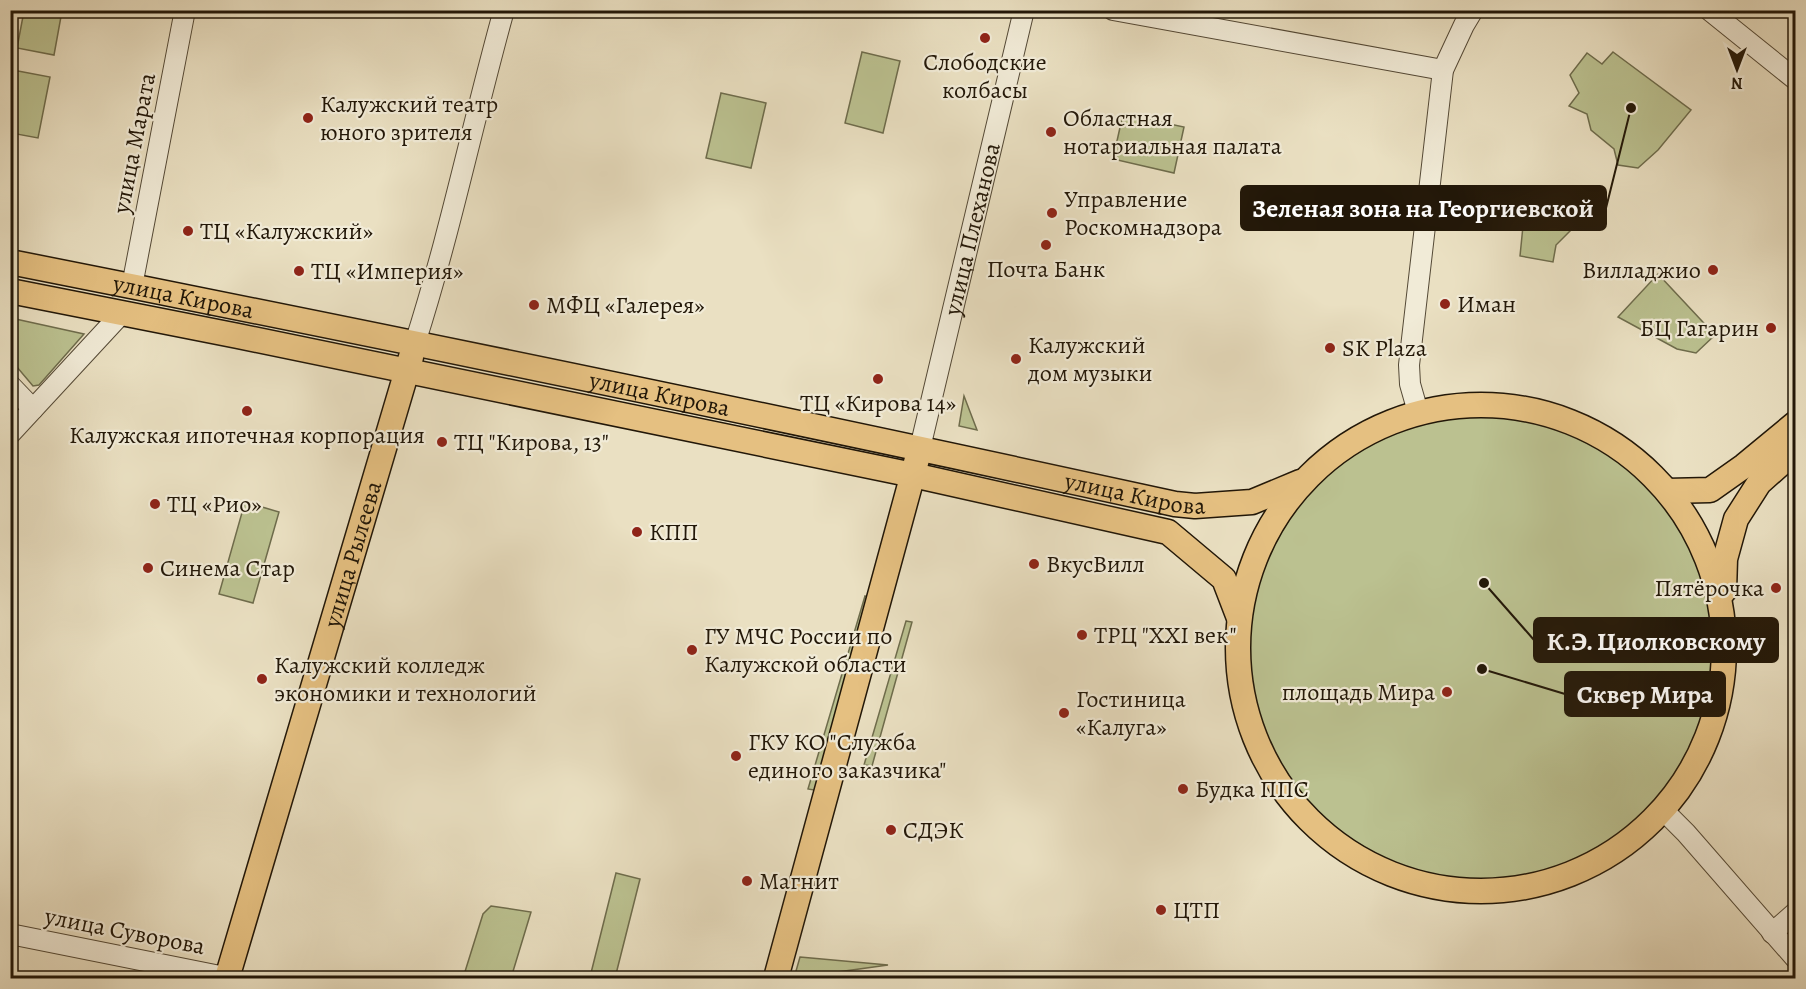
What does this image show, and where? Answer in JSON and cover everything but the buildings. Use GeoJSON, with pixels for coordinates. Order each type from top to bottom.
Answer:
{"type":"FeatureCollection","features":[{"type":"Feature","properties":{"kind":"main road","name":"улица Кирова"},"geometry":{"type":"LineString","coordinates":[[10,262],[415,343],[920,448],[1175,504],[1196,506],[1252,502],[1305,480]]}},
{"type":"Feature","properties":{"kind":"main road","name":"улица Кирова"},"geometry":{"type":"LineString","coordinates":[[10,291],[913,475],[1168,532],[1224,579],[1239,618]]}},
{"type":"Feature","properties":{"kind":"main road","name":"улица Рылеева"},"geometry":{"type":"LineString","coordinates":[[228,978],[415,343]]}},
{"type":"Feature","properties":{"kind":"main road"},"geometry":{"type":"LineString","coordinates":[[1723,620],[1713,574],[1695,525],[1667,491],[1633,458],[1593,432],[1548,414],[1501,405],[1454,406],[1418,412],[1363,435],[1323,462],[1280,510],[1264,537],[1246,583],[1239,618],[1239,676],[1249,723],[1268,766],[1295,806],[1330,839],[1370,864],[1414,882],[1461,890],[1509,889],[1556,879],[1600,860],[1641,832],[1663,810],[1690,776],[1707,742],[1724,668],[1725,559],[1736,519],[1759,483],[1796,450]]}},
{"type":"Feature","properties":{"kind":"main road"},"geometry":{"type":"LineString","coordinates":[[1667,491],[1710,490],[1744,466],[1796,423]]}},
{"type":"Feature","properties":{"kind":"main road"},"geometry":{"type":"LineString","coordinates":[[776,978],[920,448]]}},
{"type":"Feature","properties":{"kind":"street","name":"улица Марата"},"geometry":{"type":"LineString","coordinates":[[132,286],[185,10]]}},
{"type":"Feature","properties":{"kind":"street"},"geometry":{"type":"LineString","coordinates":[[415,343],[446,238],[484,81],[504,10]]}},
{"type":"Feature","properties":{"kind":"street","name":"улица Плеханова"},"geometry":{"type":"LineString","coordinates":[[920,448],[1024,10]]}},
{"type":"Feature","properties":{"kind":"street"},"geometry":{"type":"LineString","coordinates":[[1113,10],[1443,70]]}},
{"type":"Feature","properties":{"kind":"street"},"geometry":{"type":"LineString","coordinates":[[1418,412],[1410,384],[1409,365],[1443,70],[1473,10]]}},
{"type":"Feature","properties":{"kind":"street"},"geometry":{"type":"LineString","coordinates":[[1709,10],[1796,80]]}},
{"type":"Feature","properties":{"kind":"street"},"geometry":{"type":"LineString","coordinates":[[10,434],[122,313]]}},
{"type":"Feature","properties":{"kind":"street"},"geometry":{"type":"LineString","coordinates":[[10,385],[33,410]]}},
{"type":"Feature","properties":{"kind":"street"},"geometry":{"type":"LineString","coordinates":[[1663,810],[1686,833],[1796,959]]}},
{"type":"Feature","properties":{"kind":"street"},"geometry":{"type":"LineString","coordinates":[[1772,933],[1796,912]]}},
{"type":"Feature","properties":{"kind":"street","name":"улица Суворова"},"geometry":{"type":"LineString","coordinates":[[10,934],[228,978]]}},
{"type":"Feature","properties":{"kind":"green space"},"geometry":{"type":"Polygon","coordinates":[[[24,11],[62,11],[54,55],[17,48],[24,11]]]}},
{"type":"Feature","properties":{"kind":"green space"},"geometry":{"type":"Polygon","coordinates":[[[862,52],[900,61],[883,133],[845,123],[862,52]]]}},
{"type":"Feature","properties":{"kind":"green space"},"geometry":{"type":"Polygon","coordinates":[[[1613,52],[1691,110],[1658,150],[1638,168],[1618,165],[1614,149],[1591,130],[1587,114],[1569,106],[1579,93],[1570,75],[1587,53],[1602,64],[1613,52]]]}},
{"type":"Feature","properties":{"kind":"green space"},"geometry":{"type":"Polygon","coordinates":[[[18,71],[50,77],[38,138],[11,133],[11,77],[18,71]]]}},
{"type":"Feature","properties":{"kind":"green space"},"geometry":{"type":"Polygon","coordinates":[[[721,93],[766,103],[751,168],[706,158],[721,93]]]}},
{"type":"Feature","properties":{"kind":"green space"},"geometry":{"type":"Polygon","coordinates":[[[1123,114],[1184,127],[1174,173],[1113,159],[1123,114]]]}},
{"type":"Feature","properties":{"kind":"green space"},"geometry":{"type":"Polygon","coordinates":[[[1523,226],[1575,226],[1556,245],[1553,262],[1520,256],[1523,226]]]}},
{"type":"Feature","properties":{"kind":"green space"},"geometry":{"type":"Polygon","coordinates":[[[1658,274],[1715,335],[1696,353],[1677,349],[1618,317],[1658,274]]]}},
{"type":"Feature","properties":{"kind":"green space"},"geometry":{"type":"Polygon","coordinates":[[[11,318],[84,334],[39,385],[33,386],[11,360],[11,318]]]}},
{"type":"Feature","properties":{"kind":"green space"},"geometry":{"type":"Polygon","coordinates":[[[964,396],[977,430],[959,426],[964,396]]]}},
{"type":"Feature","properties":{"kind":"green space"},"geometry":{"type":"Polygon","coordinates":[[[1482,416],[1528,420],[1571,433],[1612,455],[1647,484],[1676,519],[1698,560],[1711,603],[1715,649],[1711,695],[1698,738],[1676,779],[1647,814],[1612,843],[1571,865],[1528,878],[1482,882],[1436,878],[1393,865],[1352,843],[1317,814],[1288,779],[1266,738],[1253,695],[1249,649],[1253,603],[1266,560],[1288,519],[1317,484],[1352,455],[1393,433],[1436,420],[1482,416]]]}},
{"type":"Feature","properties":{"kind":"green space"},"geometry":{"type":"Polygon","coordinates":[[[245,502],[279,512],[253,603],[219,594],[245,502]]]}},
{"type":"Feature","properties":{"kind":"green space"},"geometry":{"type":"Polygon","coordinates":[[[865,596],[873,598],[819,791],[808,789],[865,596]]]}},
{"type":"Feature","properties":{"kind":"green space"},"geometry":{"type":"Polygon","coordinates":[[[906,621],[912,622],[872,766],[864,765],[906,621]]]}},
{"type":"Feature","properties":{"kind":"green space"},"geometry":{"type":"Polygon","coordinates":[[[616,873],[640,879],[615,978],[591,973],[616,873]]]}},
{"type":"Feature","properties":{"kind":"green space"},"geometry":{"type":"Polygon","coordinates":[[[491,906],[531,912],[511,978],[463,978],[483,914],[491,906]]]}},
{"type":"Feature","properties":{"kind":"green space"},"geometry":{"type":"Polygon","coordinates":[[[800,957],[888,965],[794,978],[800,957]]]}},
{"type":"Feature","properties":{"kind":"place","name":"Слободские колбасы"},"geometry":{"type":"Point","coordinates":[985,38]}},
{"type":"Feature","properties":{"kind":"place","name":"Зеленая зона на Георгиевской"},"geometry":{"type":"Point","coordinates":[1631,108]}},
{"type":"Feature","properties":{"kind":"place","name":"Калужский театр юного зрителя"},"geometry":{"type":"Point","coordinates":[308,118]}},
{"type":"Feature","properties":{"kind":"place","name":"Областная нотариальная палата"},"geometry":{"type":"Point","coordinates":[1051,132]}},
{"type":"Feature","properties":{"kind":"place","name":"Управление Роскомнадзора"},"geometry":{"type":"Point","coordinates":[1052,213]}},
{"type":"Feature","properties":{"kind":"place","name":"ТЦ «Калужский»"},"geometry":{"type":"Point","coordinates":[188,231]}},
{"type":"Feature","properties":{"kind":"place","name":"Почта Банк"},"geometry":{"type":"Point","coordinates":[1046,245]}},
{"type":"Feature","properties":{"kind":"place","name":"Вилладжио"},"geometry":{"type":"Point","coordinates":[1713,270]}},
{"type":"Feature","properties":{"kind":"place","name":"ТЦ «Империя»"},"geometry":{"type":"Point","coordinates":[299,271]}},
{"type":"Feature","properties":{"kind":"place","name":"Иман"},"geometry":{"type":"Point","coordinates":[1445,304]}},
{"type":"Feature","properties":{"kind":"place","name":"МФЦ «Галерея»"},"geometry":{"type":"Point","coordinates":[534,305]}},
{"type":"Feature","properties":{"kind":"place","name":"БЦ Гагарин"},"geometry":{"type":"Point","coordinates":[1771,328]}},
{"type":"Feature","properties":{"kind":"place","name":"SK Plaza"},"geometry":{"type":"Point","coordinates":[1330,348]}},
{"type":"Feature","properties":{"kind":"place","name":"Калужский дом музыки"},"geometry":{"type":"Point","coordinates":[1016,359]}},
{"type":"Feature","properties":{"kind":"place","name":"ТЦ «Кирова 14»"},"geometry":{"type":"Point","coordinates":[878,379]}},
{"type":"Feature","properties":{"kind":"place","name":"Калужская ипотечная корпорация"},"geometry":{"type":"Point","coordinates":[247,411]}},
{"type":"Feature","properties":{"kind":"place","name":"ТЦ \"Кирова, 13\""},"geometry":{"type":"Point","coordinates":[442,442]}},
{"type":"Feature","properties":{"kind":"place","name":"ТЦ «Рио»"},"geometry":{"type":"Point","coordinates":[155,504]}},
{"type":"Feature","properties":{"kind":"place","name":"КПП"},"geometry":{"type":"Point","coordinates":[637,532]}},
{"type":"Feature","properties":{"kind":"place","name":"ВкусВилл"},"geometry":{"type":"Point","coordinates":[1034,564]}},
{"type":"Feature","properties":{"kind":"place","name":"Синема Стар"},"geometry":{"type":"Point","coordinates":[148,568]}},
{"type":"Feature","properties":{"kind":"place","name":"К.Э. Циолковскому"},"geometry":{"type":"Point","coordinates":[1484,583]}},
{"type":"Feature","properties":{"kind":"place","name":"Пятёрочка"},"geometry":{"type":"Point","coordinates":[1776,588]}},
{"type":"Feature","properties":{"kind":"place","name":"ТРЦ \"XXI век\""},"geometry":{"type":"Point","coordinates":[1082,635]}},
{"type":"Feature","properties":{"kind":"place","name":"ГУ МЧС России по Калужской области"},"geometry":{"type":"Point","coordinates":[692,650]}},
{"type":"Feature","properties":{"kind":"place","name":"Сквер Мира"},"geometry":{"type":"Point","coordinates":[1482,669]}},
{"type":"Feature","properties":{"kind":"place","name":"Калужский колледж экономики и технологий"},"geometry":{"type":"Point","coordinates":[262,679]}},
{"type":"Feature","properties":{"kind":"place","name":"площадь Мира"},"geometry":{"type":"Point","coordinates":[1447,692]}},
{"type":"Feature","properties":{"kind":"place","name":"Гостиница «Калуга»"},"geometry":{"type":"Point","coordinates":[1064,713]}},
{"type":"Feature","properties":{"kind":"place","name":"ГКУ КО \"Служба единого заказчика\""},"geometry":{"type":"Point","coordinates":[736,756]}},
{"type":"Feature","properties":{"kind":"place","name":"Будка ППС"},"geometry":{"type":"Point","coordinates":[1183,789]}},
{"type":"Feature","properties":{"kind":"place","name":"СДЭК"},"geometry":{"type":"Point","coordinates":[891,830]}},
{"type":"Feature","properties":{"kind":"place","name":"Магнит"},"geometry":{"type":"Point","coordinates":[747,881]}},
{"type":"Feature","properties":{"kind":"place","name":"ЦТП"},"geometry":{"type":"Point","coordinates":[1161,910]}}]}
